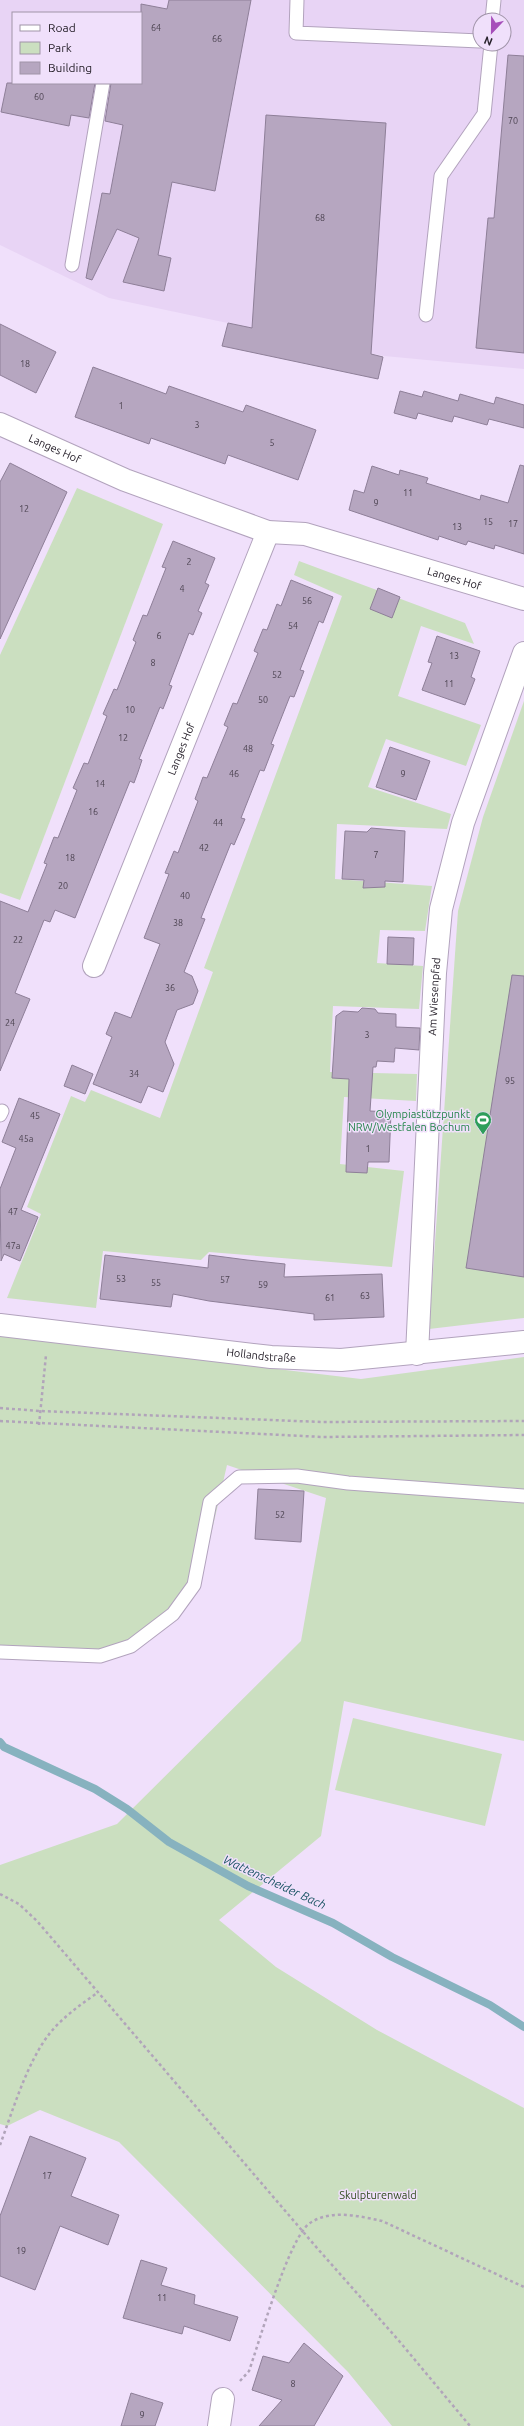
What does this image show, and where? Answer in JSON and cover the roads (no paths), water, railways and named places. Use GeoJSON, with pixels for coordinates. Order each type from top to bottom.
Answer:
{"type":"FeatureCollection","features":[{"type":"Feature","properties":{"kind":"street","name":"Langes Hof"},"geometry":{"type":"LineString","coordinates":[[0,424],[125,480],[268,532],[305,534],[524,599]]}},
{"type":"Feature","properties":{"kind":"street","name":"Langes Hof"},"geometry":{"type":"LineString","coordinates":[[94,966],[268,532]]}},
{"type":"Feature","properties":{"kind":"street","name":"Am Wiesenpfad"},"geometry":{"type":"LineString","coordinates":[[417,1354],[435,973],[441,909],[463,823],[524,653]]}},
{"type":"Feature","properties":{"kind":"street","name":"Hollandstraße"},"geometry":{"type":"LineString","coordinates":[[0,1325],[271,1357],[341,1360],[417,1354],[524,1342]]}},
{"type":"Feature","properties":{"kind":"street"},"geometry":{"type":"LineString","coordinates":[[219,2426],[223,2399]]}},
{"type":"Feature","properties":{"kind":"lane"},"geometry":{"type":"LineString","coordinates":[[297,0],[296,32],[472,41]]}},
{"type":"Feature","properties":{"kind":"lane"},"geometry":{"type":"LineString","coordinates":[[493,12],[494,0]]}},
{"type":"Feature","properties":{"kind":"lane"},"geometry":{"type":"LineString","coordinates":[[426,315],[441,176],[484,114],[490,52]]}},
{"type":"Feature","properties":{"kind":"lane"},"geometry":{"type":"LineString","coordinates":[[72,265],[103,84]]}},
{"type":"Feature","properties":{"kind":"lane"},"geometry":{"type":"LineString","coordinates":[[0,1652],[100,1656],[131,1646],[173,1614],[194,1585],[210,1502],[239,1477],[297,1476],[348,1483],[524,1496]]}},
{"type":"Feature","properties":{"kind":"waterway","name":"Wattenscheider Bach"},"geometry":{"type":"LineString","coordinates":[[0,1742],[4,1747],[95,1789],[127,1809],[169,1842],[248,1886],[333,1923],[392,1957],[490,2005],[524,2027]]}},
{"type":"Feature","properties":{"kind":"place","name":"Olympiastützpunkt NRW/Westfalen Bochum"},"geometry":{"type":"Point","coordinates":[483,1135]}},
{"type":"Feature","properties":{"kind":"park label","name":"Skulpturenwald"},"geometry":{"type":"Point","coordinates":[378,2195]}}]}
